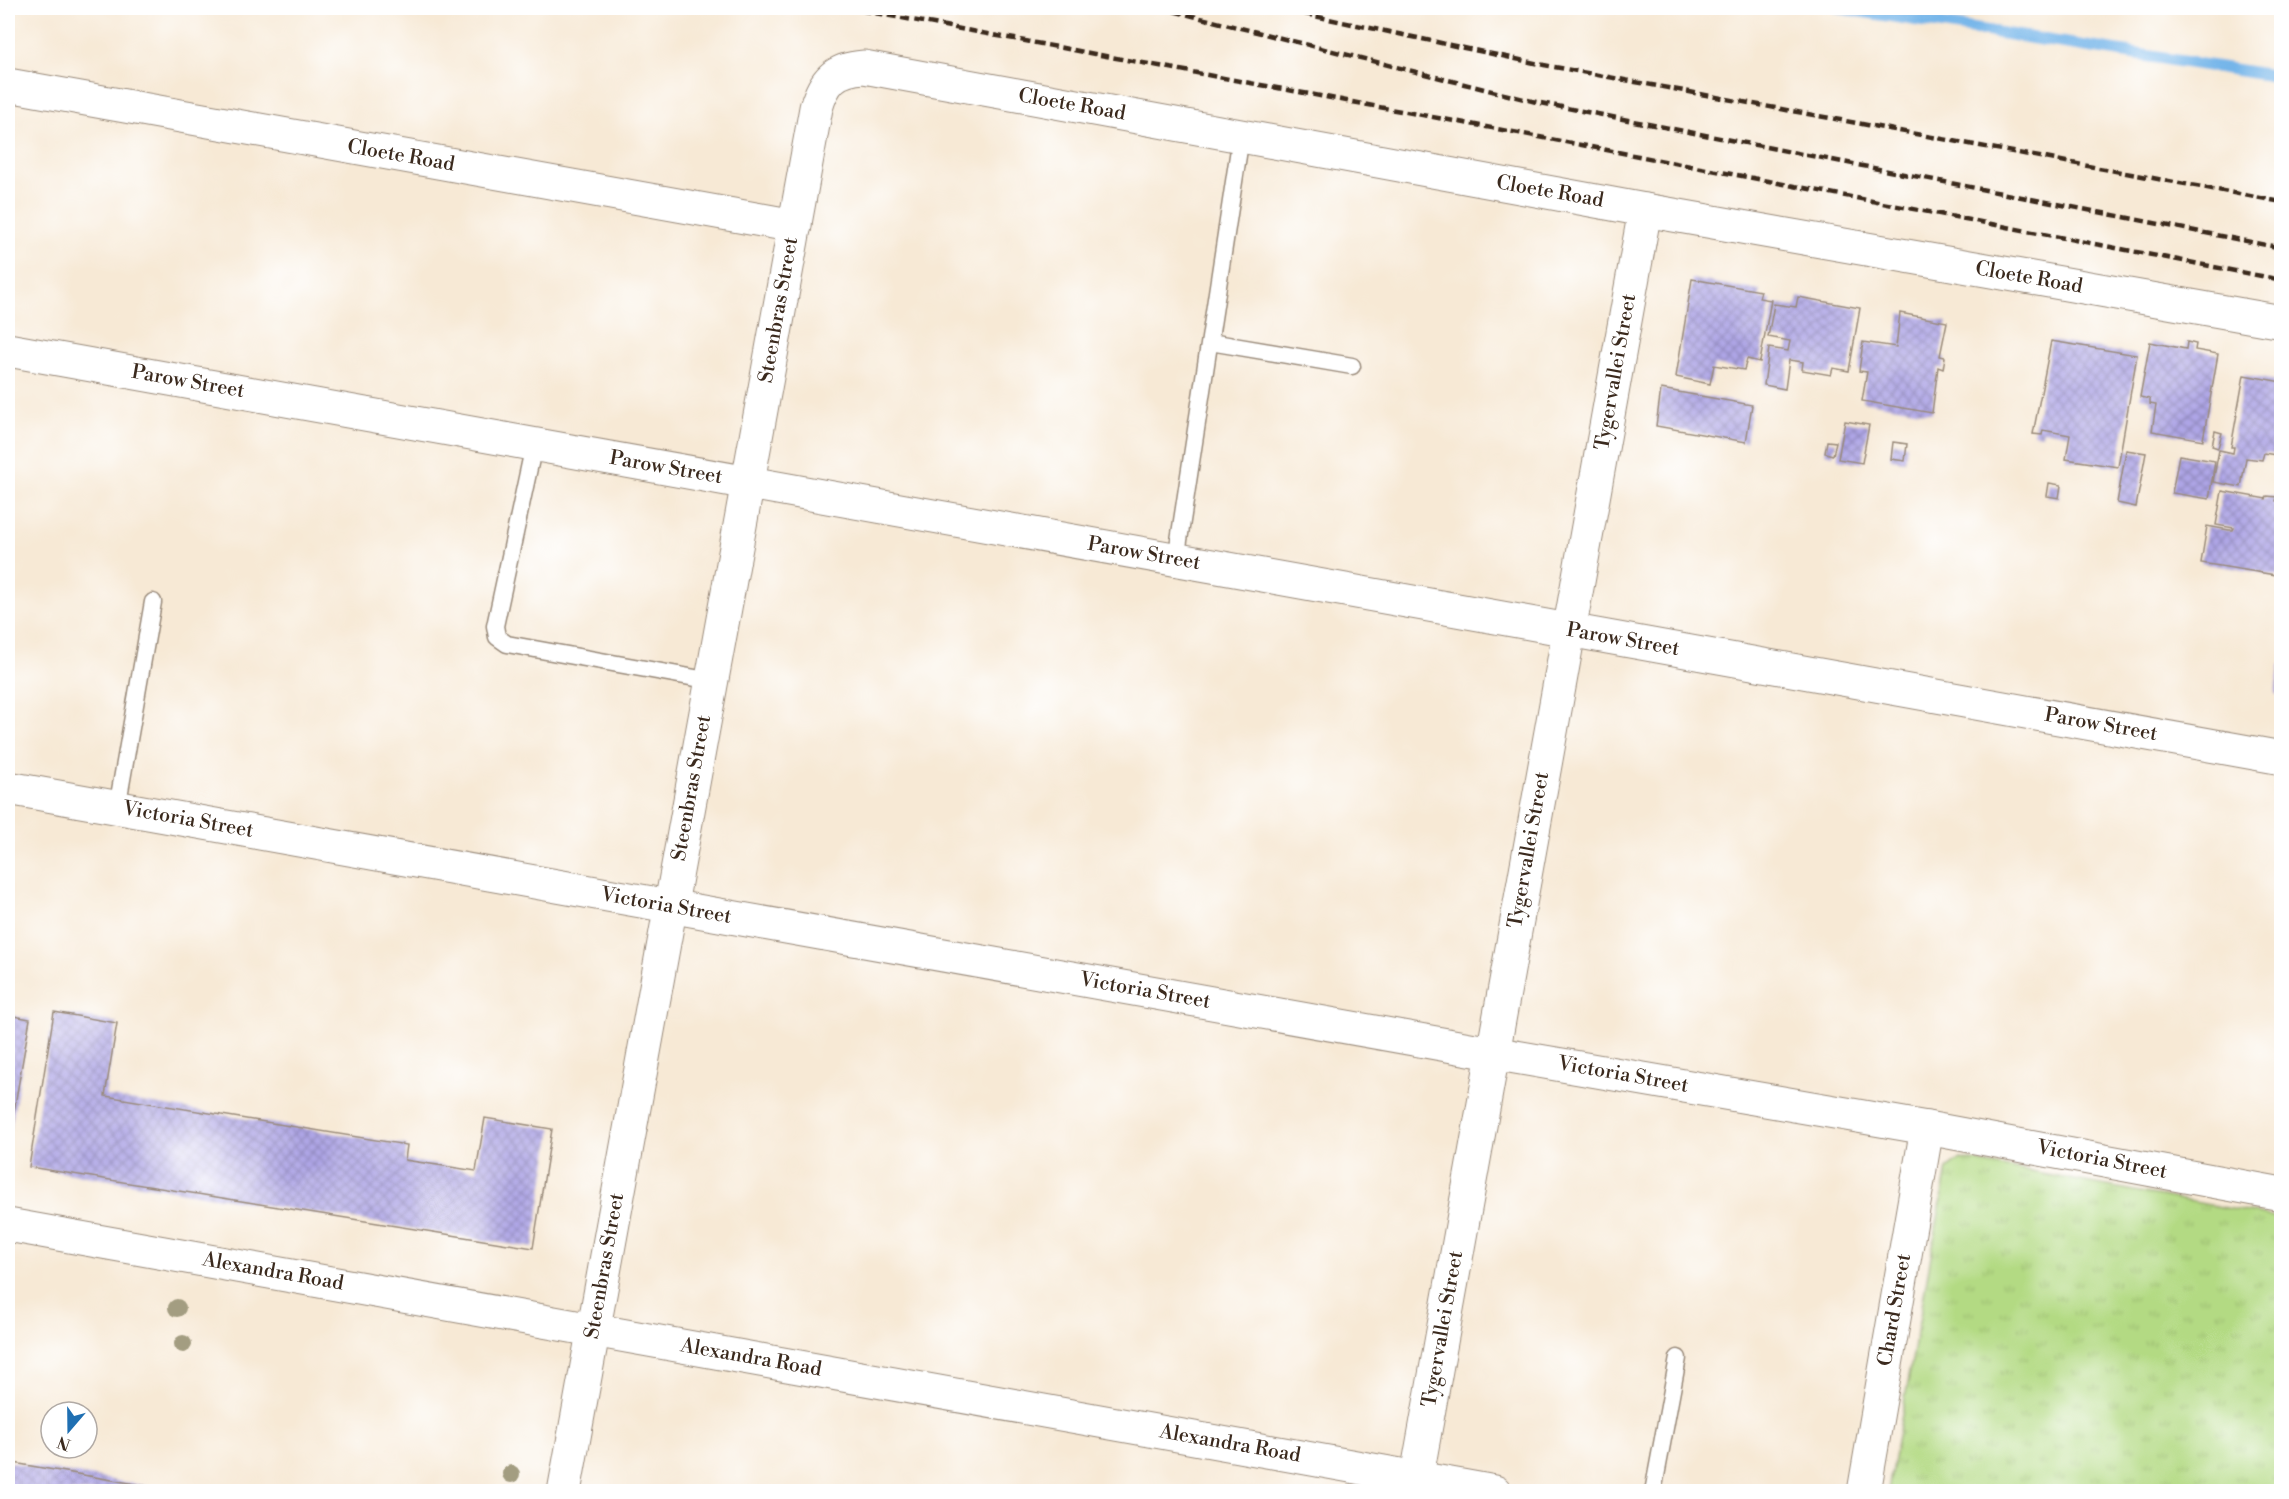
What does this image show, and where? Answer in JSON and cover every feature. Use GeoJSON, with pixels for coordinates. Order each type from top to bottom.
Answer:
{"type":"FeatureCollection","features":[{"type":"Feature","properties":{"kind":"street","name":"Cloete Road"},"geometry":{"type":"LineString","coordinates":[[824,85],[833,76],[848,68],[864,67],[1645,210],[2282,322]]}},
{"type":"Feature","properties":{"kind":"street","name":"Cloete Road"},"geometry":{"type":"LineString","coordinates":[[8,85],[795,226]]}},
{"type":"Feature","properties":{"kind":"street","name":"Steenbras Street"},"geometry":{"type":"LineString","coordinates":[[564,1491],[816,108],[824,85]]}},
{"type":"Feature","properties":{"kind":"street","name":"Tygervallei Street"},"geometry":{"type":"LineString","coordinates":[[1415,1484],[1645,210]]}},
{"type":"Feature","properties":{"kind":"street","name":"Parow Street"},"geometry":{"type":"LineString","coordinates":[[8,350],[2282,758]]}},
{"type":"Feature","properties":{"kind":"street","name":"Victoria Street"},"geometry":{"type":"LineString","coordinates":[[8,788],[1492,1053],[1927,1128],[2282,1194]]}},
{"type":"Feature","properties":{"kind":"street","name":"Chard Street"},"geometry":{"type":"LineString","coordinates":[[1864,1491],[1927,1128]]}},
{"type":"Feature","properties":{"kind":"street","name":"Alexandra Road"},"geometry":{"type":"LineString","coordinates":[[8,1225],[593,1330],[1415,1484],[1495,1491]]}},
{"type":"Feature","properties":{"kind":"lane"},"geometry":{"type":"LineString","coordinates":[[1176,560],[1241,136]]}},
{"type":"Feature","properties":{"kind":"lane"},"geometry":{"type":"LineString","coordinates":[[1210,342],[1352,366]]}},
{"type":"Feature","properties":{"kind":"lane"},"geometry":{"type":"LineString","coordinates":[[534,445],[495,626],[497,637],[507,644],[712,681]]}},
{"type":"Feature","properties":{"kind":"lane"},"geometry":{"type":"LineString","coordinates":[[117,808],[153,602]]}},
{"type":"Feature","properties":{"kind":"lane"},"geometry":{"type":"LineString","coordinates":[[1653,1491],[1678,1358]]}},
{"type":"Feature","properties":{"kind":"green space"},"geometry":{"type":"Polygon","coordinates":[[[1960,1159],[2281,1218],[2281,1491],[1888,1491],[1947,1169],[1960,1159]]]}},
{"type":"Feature","properties":{"kind":"building"},"geometry":{"type":"Polygon","coordinates":[[[1692,279],[1761,291],[1759,298],[1771,300],[1760,362],[1747,359],[1744,370],[1714,365],[1710,384],[1676,377],[1692,279]]]}},
{"type":"Feature","properties":{"kind":"building"},"geometry":{"type":"Polygon","coordinates":[[[1798,297],[1860,308],[1849,371],[1833,368],[1831,375],[1802,370],[1803,362],[1789,360],[1785,389],[1764,385],[1769,348],[1788,351],[1790,341],[1768,337],[1774,304],[1796,307],[1798,297]]]}},
{"type":"Feature","properties":{"kind":"building"},"geometry":{"type":"Polygon","coordinates":[[[1900,313],[1947,322],[1940,356],[1945,357],[1943,369],[1938,367],[1932,413],[1862,401],[1867,372],[1859,371],[1863,342],[1896,347],[1900,313]]]}},
{"type":"Feature","properties":{"kind":"building"},"geometry":{"type":"Polygon","coordinates":[[[2051,341],[2137,355],[2118,467],[2066,459],[2070,435],[2043,430],[2042,435],[2033,434],[2051,341]]]}},
{"type":"Feature","properties":{"kind":"building"},"geometry":{"type":"Polygon","coordinates":[[[2150,342],[2186,349],[2187,342],[2196,344],[2195,350],[2218,354],[2203,440],[2152,431],[2156,405],[2150,404],[2150,399],[2140,397],[2150,342]]]}},
{"type":"Feature","properties":{"kind":"building"},"geometry":{"type":"Polygon","coordinates":[[[2244,375],[2282,382],[2282,456],[2264,453],[2262,460],[2246,458],[2241,487],[2213,482],[2219,450],[2233,453],[2234,447],[2231,447],[2244,375]]]}},
{"type":"Feature","properties":{"kind":"building"},"geometry":{"type":"Polygon","coordinates":[[[1661,389],[1752,405],[1746,442],[1656,426],[1661,389]]]}},
{"type":"Feature","properties":{"kind":"building"},"geometry":{"type":"Polygon","coordinates":[[[1845,421],[1869,425],[1862,463],[1838,459],[1845,421]]]}},
{"type":"Feature","properties":{"kind":"building"},"geometry":{"type":"Polygon","coordinates":[[[2215,431],[2222,433],[2218,448],[2212,446],[2215,431]]]}},
{"type":"Feature","properties":{"kind":"building"},"geometry":{"type":"Polygon","coordinates":[[[1827,441],[1836,442],[1833,455],[1825,453],[1827,441]]]}},
{"type":"Feature","properties":{"kind":"building"},"geometry":{"type":"Polygon","coordinates":[[[1893,442],[1907,444],[1905,461],[1891,459],[1893,442]]]}},
{"type":"Feature","properties":{"kind":"building"},"geometry":{"type":"Polygon","coordinates":[[[2126,450],[2146,453],[2136,507],[2117,503],[2126,450]]]}},
{"type":"Feature","properties":{"kind":"building"},"geometry":{"type":"Polygon","coordinates":[[[2179,455],[2215,461],[2209,499],[2172,493],[2179,455]]]}},
{"type":"Feature","properties":{"kind":"building"},"geometry":{"type":"Polygon","coordinates":[[[2049,483],[2061,485],[2059,498],[2047,496],[2049,483]]]}},
{"type":"Feature","properties":{"kind":"building"},"geometry":{"type":"Polygon","coordinates":[[[2222,491],[2266,499],[2267,496],[2277,497],[2276,501],[2282,502],[2282,576],[2201,563],[2207,526],[2229,530],[2234,528],[2216,525],[2222,491]]]}},
{"type":"Feature","properties":{"kind":"building"},"geometry":{"type":"Polygon","coordinates":[[[2280,664],[2282,664],[2282,695],[2275,694],[2280,664]]]}},
{"type":"Feature","properties":{"kind":"building"},"geometry":{"type":"Polygon","coordinates":[[[54,1012],[117,1023],[105,1096],[407,1145],[405,1160],[476,1171],[485,1118],[552,1129],[533,1248],[29,1167],[54,1012]]]}},
{"type":"Feature","properties":{"kind":"building"},"geometry":{"type":"Polygon","coordinates":[[[8,1015],[30,1019],[9,1139],[8,1139],[8,1015]]]}},
{"type":"Feature","properties":{"kind":"building"},"geometry":{"type":"Polygon","coordinates":[[[8,1462],[158,1488],[158,1492],[8,1492],[8,1462]]]}},
{"type":"Feature","properties":{"kind":"waterway"},"geometry":{"type":"LineString","coordinates":[[1839,8],[2282,77]]}},
{"type":"Feature","properties":{"kind":"railway"},"geometry":{"type":"LineString","coordinates":[[848,8],[1524,134],[2282,280]]}},
{"type":"Feature","properties":{"kind":"railway"},"geometry":{"type":"LineString","coordinates":[[1161,8],[1536,102],[2282,248]]}},
{"type":"Feature","properties":{"kind":"railway"},"geometry":{"type":"LineString","coordinates":[[1277,8],[1544,65],[2282,202]]}}]}
